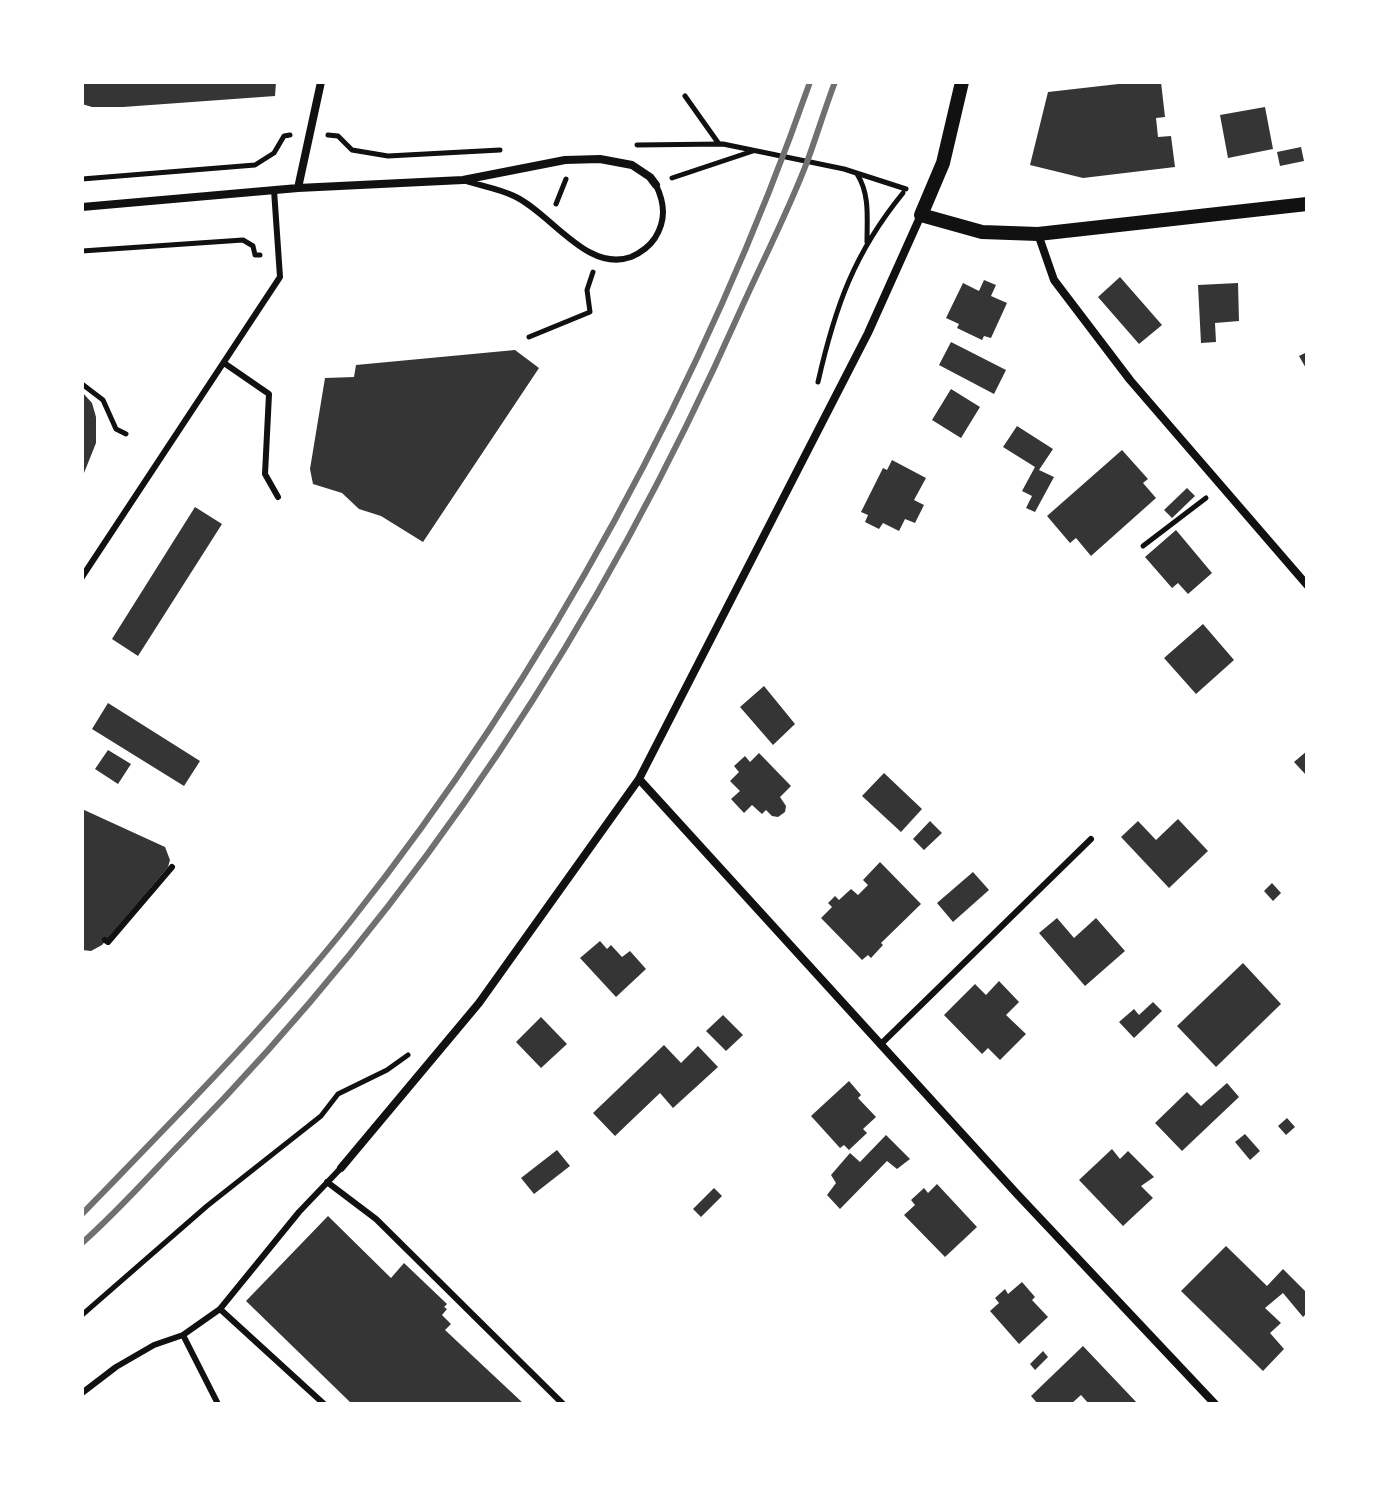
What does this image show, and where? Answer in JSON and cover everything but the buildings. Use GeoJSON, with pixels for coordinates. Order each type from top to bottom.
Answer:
{"type":"FeatureCollection","features":[{"type":"Feature","properties":{"kind":"street"},"geometry":{"type":"LineString","coordinates":[[298,188],[321,82]]}},
{"type":"Feature","properties":{"kind":"street"},"geometry":{"type":"LineString","coordinates":[[341,1168],[479,1003],[639,779],[868,333],[943,163],[962,82]]}},
{"type":"Feature","properties":{"kind":"street"},"geometry":{"type":"LineString","coordinates":[[82,207],[298,188],[463,180],[565,160],[600,159],[632,165],[656,185]]}},
{"type":"Feature","properties":{"kind":"street"},"geometry":{"type":"LineString","coordinates":[[921,215],[982,232],[1038,234],[1307,204]]}},
{"type":"Feature","properties":{"kind":"street"},"geometry":{"type":"LineString","coordinates":[[1038,234],[1054,280],[1130,380],[1307,585]]}},
{"type":"Feature","properties":{"kind":"street"},"geometry":{"type":"LineString","coordinates":[[639,779],[880,1045],[1215,1404]]}},
{"type":"Feature","properties":{"kind":"lane"},"geometry":{"type":"LineString","coordinates":[[463,180],[514,195],[544,214],[585,250],[612,260],[640,253],[652,242],[663,218],[661,196],[656,185]]}},
{"type":"Feature","properties":{"kind":"lane"},"geometry":{"type":"LineString","coordinates":[[82,577],[280,277],[274,190]]}},
{"type":"Feature","properties":{"kind":"lane"},"geometry":{"type":"LineString","coordinates":[[224,363],[269,394],[265,474],[278,497]]}},
{"type":"Feature","properties":{"kind":"lane"},"geometry":{"type":"LineString","coordinates":[[880,1045],[1091,839]]}},
{"type":"Feature","properties":{"kind":"lane"},"geometry":{"type":"LineString","coordinates":[[105,940],[108,942],[172,867]]}},
{"type":"Feature","properties":{"kind":"lane"},"geometry":{"type":"LineString","coordinates":[[82,1393],[116,1367],[154,1345],[183,1335],[220,1309],[299,1212],[341,1168]]}},
{"type":"Feature","properties":{"kind":"lane"},"geometry":{"type":"LineString","coordinates":[[327,1182],[376,1219],[563,1404]]}},
{"type":"Feature","properties":{"kind":"lane"},"geometry":{"type":"LineString","coordinates":[[220,1309],[324,1404]]}},
{"type":"Feature","properties":{"kind":"lane"},"geometry":{"type":"LineString","coordinates":[[183,1335],[218,1404]]}},
{"type":"Feature","properties":{"kind":"path"},"geometry":{"type":"LineString","coordinates":[[685,96],[720,145]]}},
{"type":"Feature","properties":{"kind":"path"},"geometry":{"type":"LineString","coordinates":[[82,179],[255,165],[274,153],[284,136],[289,135]]}},
{"type":"Feature","properties":{"kind":"path"},"geometry":{"type":"LineString","coordinates":[[656,185],[685,172],[755,150],[856,173],[906,189],[878,224],[840,303],[816,391]]}},
{"type":"Feature","properties":{"kind":"path"},"geometry":{"type":"LineString","coordinates":[[856,173],[863,184],[868,210],[867,243]]}},
{"type":"Feature","properties":{"kind":"path"},"geometry":{"type":"LineString","coordinates":[[556,204],[567,174]]}},
{"type":"Feature","properties":{"kind":"path"},"geometry":{"type":"LineString","coordinates":[[82,251],[243,240],[253,246],[255,255],[260,255]]}},
{"type":"Feature","properties":{"kind":"path"},"geometry":{"type":"LineString","coordinates":[[529,337],[590,312],[587,290]]}},
{"type":"Feature","properties":{"kind":"path"},"geometry":{"type":"LineString","coordinates":[[82,384],[103,400],[116,429],[126,434]]}},
{"type":"Feature","properties":{"kind":"path"},"geometry":{"type":"LineString","coordinates":[[1143,546],[1203,502]]}},
{"type":"Feature","properties":{"kind":"path"},"geometry":{"type":"LineString","coordinates":[[82,1315],[207,1206],[321,1116],[338,1094],[387,1070],[410,1053]]}},
{"type":"Feature","properties":{"kind":"railway"},"geometry":{"type":"LineString","coordinates":[[82,1214],[219,1071],[318,961],[422,827],[490,728],[554,626],[614,521],[670,413],[722,304],[810,82]]}},
{"type":"Feature","properties":{"kind":"railway"},"geometry":{"type":"LineString","coordinates":[[82,1243],[269,1050],[350,954],[427,855],[499,752],[566,647],[687,425],[792,199],[835,82]]}}]}
